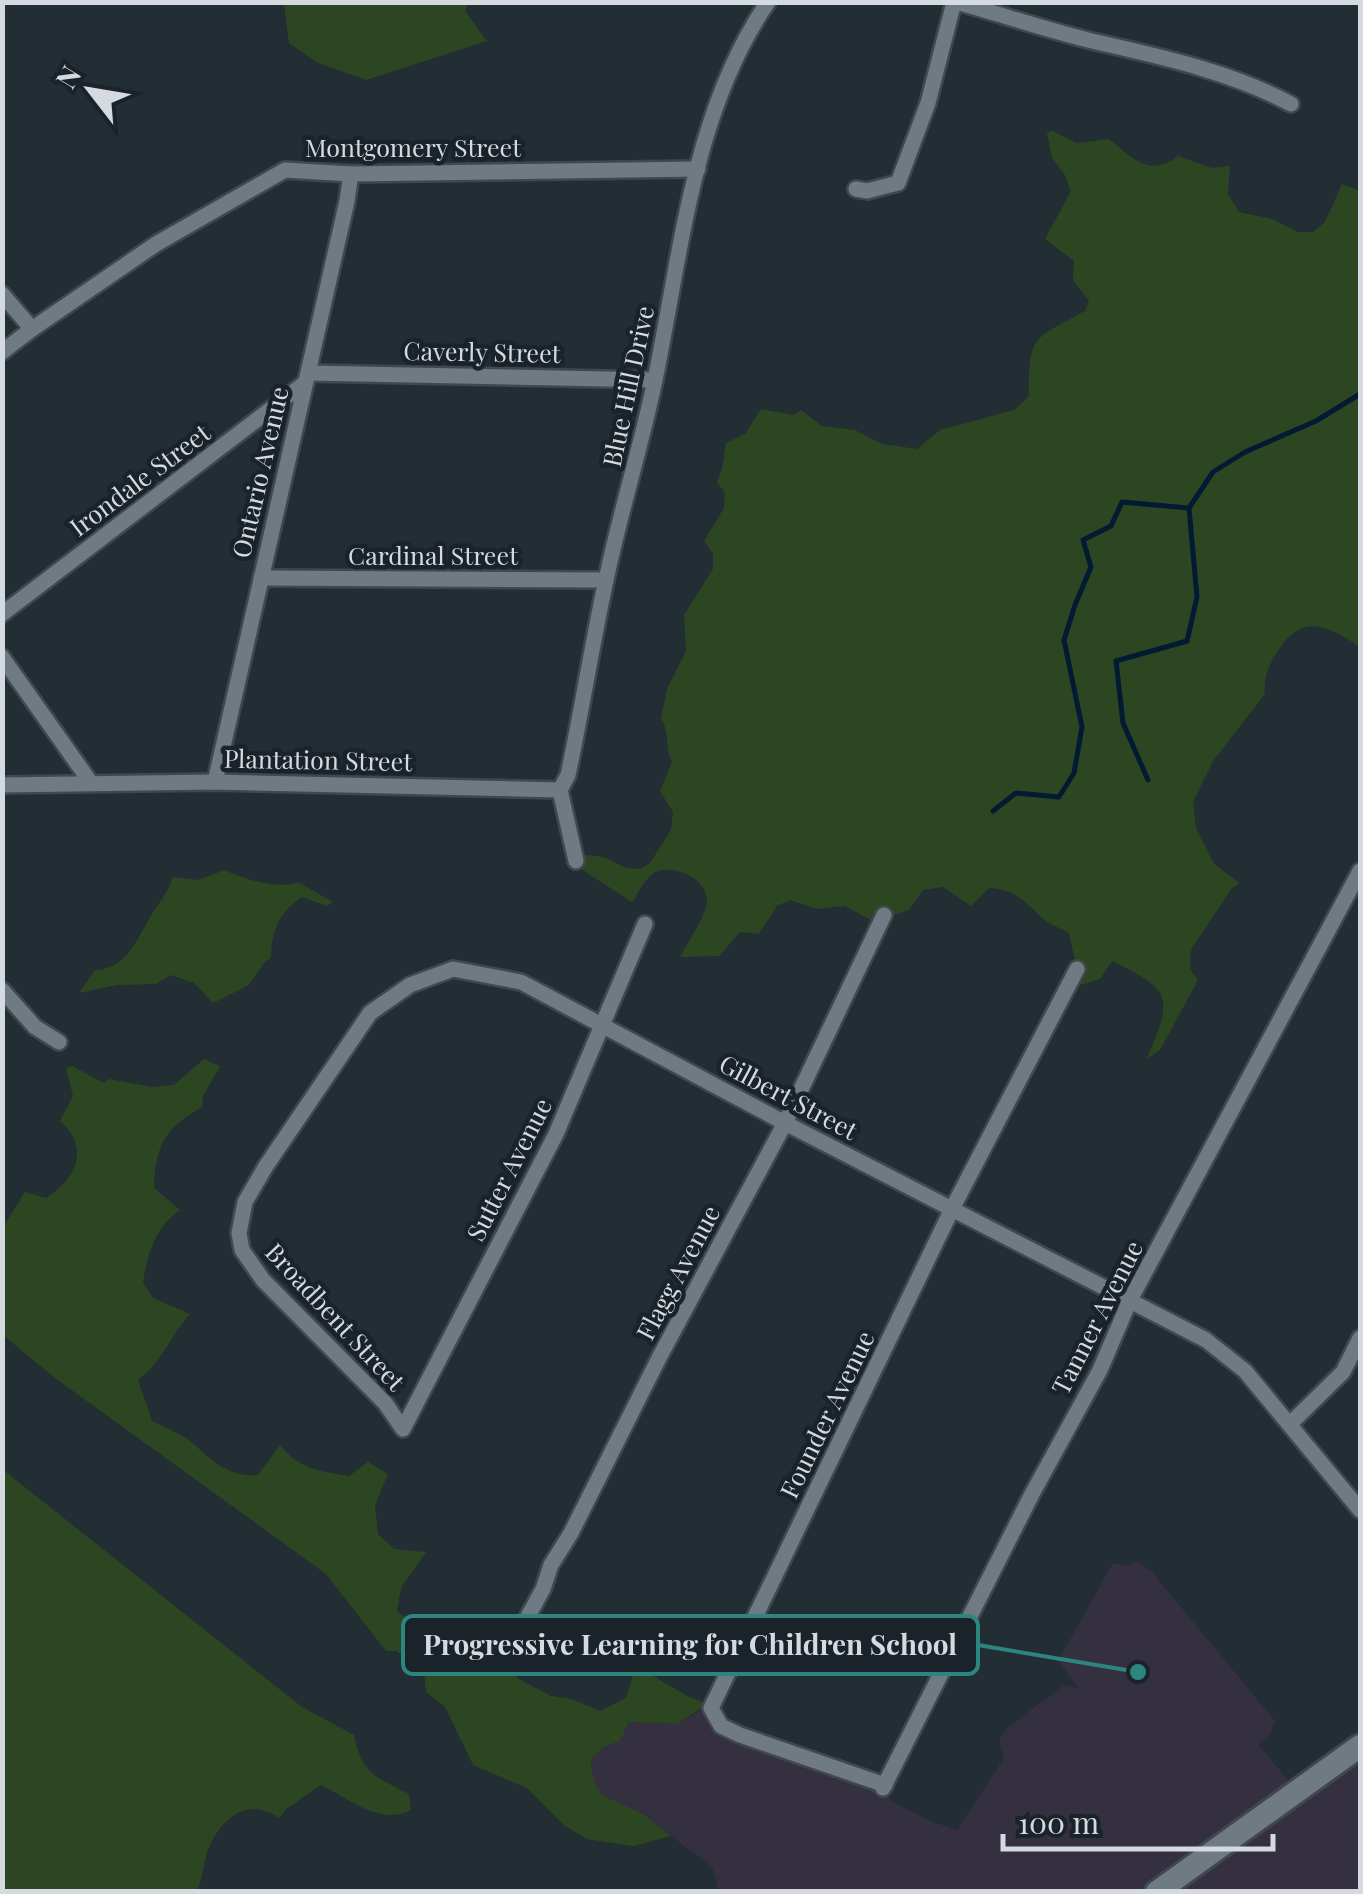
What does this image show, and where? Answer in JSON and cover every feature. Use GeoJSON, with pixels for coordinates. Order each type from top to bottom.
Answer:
{"type":"FeatureCollection","features":[{"type":"Feature","properties":{"kind":"main road"},"geometry":{"type":"LineString","coordinates":[[1157,1892],[1360,1746]]}},
{"type":"Feature","properties":{"kind":"street","name":"Blue Hill Drive"},"geometry":{"type":"LineString","coordinates":[[560,790],[568,775],[606,580],[654,380],[698,169],[722,90],[744,37],[768,2]]}},
{"type":"Feature","properties":{"kind":"street"},"geometry":{"type":"LineString","coordinates":[[856,188],[866,191],[898,183],[928,103],[956,2],[1087,40],[1185,63],[1260,87],[1292,104]]}},
{"type":"Feature","properties":{"kind":"street","name":"Montgomery Street"},"geometry":{"type":"LineString","coordinates":[[2,352],[156,244],[285,170],[351,174],[698,169]]}},
{"type":"Feature","properties":{"kind":"street","name":"Ontario Avenue"},"geometry":{"type":"LineString","coordinates":[[215,782],[348,202],[351,174]]}},
{"type":"Feature","properties":{"kind":"street"},"geometry":{"type":"LineString","coordinates":[[2,294],[32,329]]}},
{"type":"Feature","properties":{"kind":"street","name":"Caverly Street"},"geometry":{"type":"LineString","coordinates":[[306,378],[654,380]]}},
{"type":"Feature","properties":{"kind":"street","name":"Irondale Street"},"geometry":{"type":"LineString","coordinates":[[2,614],[306,378]]}},
{"type":"Feature","properties":{"kind":"street","name":"Cardinal Street"},"geometry":{"type":"LineString","coordinates":[[261,578],[606,580]]}},
{"type":"Feature","properties":{"kind":"street"},"geometry":{"type":"LineString","coordinates":[[2,657],[91,783]]}},
{"type":"Feature","properties":{"kind":"street","name":"Plantation Street"},"geometry":{"type":"LineString","coordinates":[[2,785],[215,782],[560,790]]}},
{"type":"Feature","properties":{"kind":"street"},"geometry":{"type":"LineString","coordinates":[[560,790],[576,861]]}},
{"type":"Feature","properties":{"kind":"street","name":"Tanner Avenue"},"geometry":{"type":"LineString","coordinates":[[884,1787],[1032,1494],[1100,1370],[1130,1300],[1360,871]]}},
{"type":"Feature","properties":{"kind":"street","name":"Flagg Avenue"},"geometry":{"type":"LineString","coordinates":[[509,1651],[543,1589],[550,1565],[571,1533],[785,1122],[884,915]]}},
{"type":"Feature","properties":{"kind":"street","name":"Sutter Avenue"},"geometry":{"type":"LineString","coordinates":[[402,1429],[556,1134],[645,924]]}},
{"type":"Feature","properties":{"kind":"street","name":"Gilbert Street"},"geometry":{"type":"LineString","coordinates":[[240,1234],[245,1202],[259,1178],[370,1012],[410,985],[453,969],[486,973],[522,982],[1206,1340],[1244,1371],[1360,1510]]}},
{"type":"Feature","properties":{"kind":"street","name":"Founder Avenue"},"geometry":{"type":"LineString","coordinates":[[884,1787],[730,1730],[715,1720],[711,1708],[952,1209],[1077,969]]}},
{"type":"Feature","properties":{"kind":"street"},"geometry":{"type":"LineString","coordinates":[[2,990],[35,1028],[59,1042]]}},
{"type":"Feature","properties":{"kind":"street","name":"Broadbent Street"},"geometry":{"type":"LineString","coordinates":[[240,1234],[242,1250],[263,1280],[385,1403],[402,1429]]}},
{"type":"Feature","properties":{"kind":"street"},"geometry":{"type":"LineString","coordinates":[[1290,1424],[1343,1372],[1360,1338]]}},
{"type":"Feature","properties":{"kind":"shaded area"},"geometry":{"type":"Polygon","coordinates":[[[1137,1561],[1151,1571],[1275,1721],[1270,1735],[1258,1744],[1295,1788],[1360,1744],[1360,1891],[719,1891],[712,1867],[641,1813],[601,1797],[592,1780],[591,1760],[603,1747],[620,1741],[629,1722],[677,1724],[715,1702],[726,1717],[752,1733],[794,1750],[880,1774],[891,1801],[957,1830],[1004,1758],[999,1740],[1007,1728],[1064,1685],[1080,1689],[1058,1661],[1113,1563],[1126,1566],[1137,1561]]]}},
{"type":"Feature","properties":{"kind":"green space"},"geometry":{"type":"Polygon","coordinates":[[[284,3],[468,3],[465,11],[487,41],[366,80],[316,62],[289,43],[284,3]]]}},
{"type":"Feature","properties":{"kind":"green space"},"geometry":{"type":"Polygon","coordinates":[[[1051,130],[1076,143],[1109,139],[1133,159],[1149,165],[1178,156],[1212,168],[1230,166],[1228,194],[1239,212],[1272,219],[1298,232],[1313,232],[1325,222],[1342,184],[1360,191],[1360,647],[1317,627],[1298,630],[1288,637],[1270,665],[1265,694],[1213,761],[1193,802],[1196,828],[1214,864],[1240,883],[1232,888],[1191,950],[1190,969],[1198,980],[1160,1050],[1147,1059],[1163,1008],[1157,989],[1112,961],[1100,979],[1080,985],[1069,933],[1004,890],[989,888],[971,906],[943,887],[923,890],[909,910],[880,925],[845,906],[817,909],[790,900],[777,906],[759,934],[740,932],[719,956],[680,957],[706,907],[707,898],[699,883],[684,873],[658,871],[646,880],[632,902],[581,869],[576,861],[577,854],[604,857],[626,868],[641,869],[650,863],[671,830],[673,812],[660,791],[672,762],[661,719],[667,689],[686,651],[684,615],[713,569],[713,554],[704,541],[724,508],[725,493],[717,482],[726,443],[745,434],[761,409],[794,415],[801,410],[822,426],[855,430],[882,444],[917,449],[940,430],[1014,410],[1029,396],[1030,360],[1038,341],[1085,311],[1089,301],[1073,280],[1074,261],[1045,239],[1071,191],[1052,158],[1047,133],[1051,130]]]}},
{"type":"Feature","properties":{"kind":"green space"},"geometry":{"type":"Polygon","coordinates":[[[225,870],[272,884],[298,882],[333,902],[327,906],[302,897],[294,903],[278,923],[271,958],[249,985],[213,1003],[194,983],[171,975],[156,984],[117,985],[79,993],[95,970],[116,964],[131,949],[173,877],[198,880],[225,870]]]}},
{"type":"Feature","properties":{"kind":"green space"},"geometry":{"type":"Polygon","coordinates":[[[204,1059],[220,1066],[203,1096],[202,1107],[179,1123],[164,1140],[155,1173],[154,1188],[180,1210],[164,1224],[154,1242],[143,1282],[153,1298],[190,1314],[153,1366],[138,1380],[152,1421],[186,1438],[224,1468],[240,1474],[258,1475],[280,1445],[302,1464],[320,1470],[349,1476],[368,1462],[388,1474],[375,1505],[378,1534],[394,1549],[426,1552],[401,1588],[397,1611],[434,1640],[449,1640],[459,1633],[488,1653],[508,1650],[517,1678],[551,1696],[572,1699],[600,1711],[626,1698],[636,1666],[708,1704],[677,1724],[629,1722],[620,1741],[603,1747],[591,1760],[595,1782],[603,1794],[641,1813],[671,1836],[633,1846],[587,1839],[564,1825],[527,1788],[473,1765],[445,1707],[426,1692],[424,1670],[396,1651],[386,1651],[326,1574],[55,1378],[3,1335],[3,1227],[25,1192],[46,1198],[65,1182],[76,1163],[75,1142],[60,1121],[73,1096],[66,1068],[72,1066],[104,1083],[109,1079],[151,1087],[174,1085],[204,1059]]]}},
{"type":"Feature","properties":{"kind":"green space"},"geometry":{"type":"Polygon","coordinates":[[[2,1469],[302,1707],[354,1735],[366,1766],[409,1794],[411,1810],[400,1814],[377,1813],[321,1785],[279,1818],[268,1812],[248,1810],[230,1818],[210,1845],[197,1891],[3,1891],[2,1469]]]}},
{"type":"Feature","properties":{"kind":"waterway"},"geometry":{"type":"LineString","coordinates":[[1148,780],[1123,723],[1116,661],[1187,641],[1197,597],[1189,508],[1213,472],[1245,452],[1316,421],[1360,394]]}},
{"type":"Feature","properties":{"kind":"waterway"},"geometry":{"type":"LineString","coordinates":[[993,811],[1016,793],[1059,797],[1074,773],[1082,727],[1064,640],[1091,567],[1083,540],[1111,526],[1122,502],[1188,508]]}},
{"type":"Feature","properties":{"kind":"place","name":"Progressive Learning for Children School"},"geometry":{"type":"Point","coordinates":[1138,1672]}}]}
